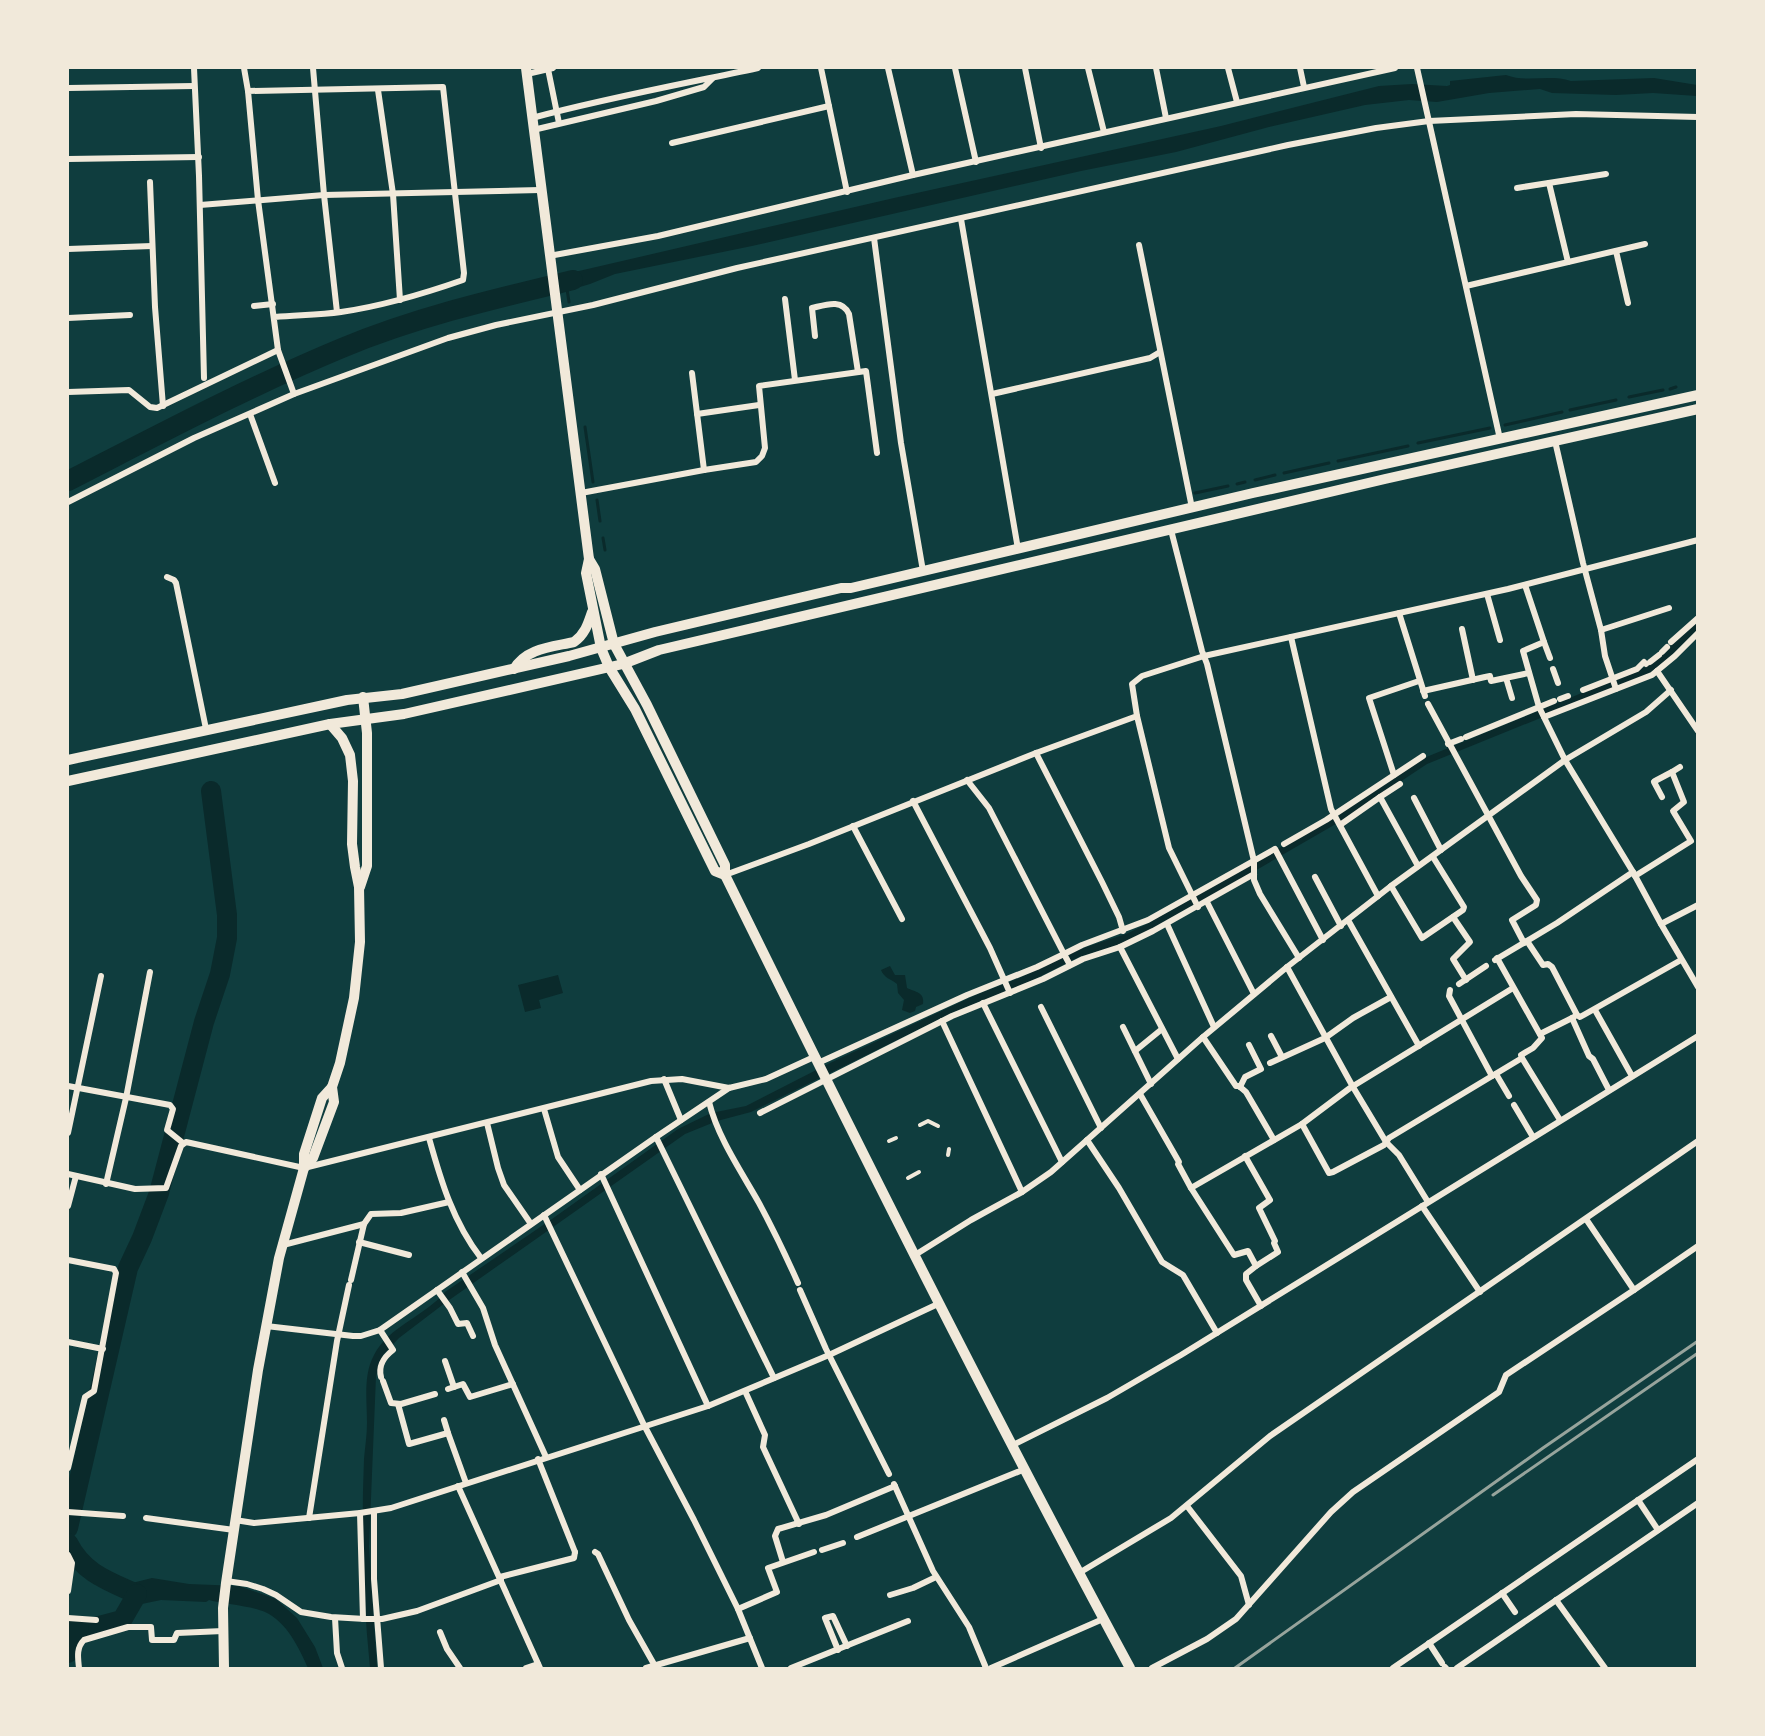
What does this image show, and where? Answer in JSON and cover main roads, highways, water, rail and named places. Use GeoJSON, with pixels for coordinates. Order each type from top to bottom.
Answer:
{"type":"FeatureCollection","features":[{"type":"Feature","properties":{"kind":"main road"},"geometry":{"type":"LineString","coordinates":[[526,71],[581,493],[589,559],[586,573],[592,612],[601,648],[609,667],[635,709],[715,871],[725,875]]}},
{"type":"Feature","properties":{"kind":"main road"},"geometry":{"type":"LineString","coordinates":[[68,760],[363,697],[402,694],[601,648],[702,621],[1337,475],[1698,395]]}},
{"type":"Feature","properties":{"kind":"main road"},"geometry":{"type":"LineString","coordinates":[[68,781],[330,724],[404,714],[623,664],[659,650],[1340,490],[1698,409]]}},
{"type":"Feature","properties":{"kind":"main road"},"geometry":{"type":"LineString","coordinates":[[1337,475],[1340,490]]}},
{"type":"Feature","properties":{"kind":"main road"},"geometry":{"type":"LineString","coordinates":[[1206,505],[1210,521]]}},
{"type":"Feature","properties":{"kind":"main road"},"geometry":{"type":"LineString","coordinates":[[589,559],[595,569],[614,644],[725,865],[725,875],[817,1063],[1025,1469],[1130,1668]]}},
{"type":"Feature","properties":{"kind":"main road"},"geometry":{"type":"LineString","coordinates":[[513,669],[520,658],[528,654],[574,642],[580,638],[585,632],[592,612]]}},
{"type":"Feature","properties":{"kind":"main road"},"geometry":{"type":"LineString","coordinates":[[359,887],[367,866],[367,718],[363,697]]}},
{"type":"Feature","properties":{"kind":"main road"},"geometry":{"type":"LineString","coordinates":[[224,1668],[223,1630],[226,1582],[266,1326],[282,1245],[304,1168],[313,1158],[334,1102],[332,1087],[340,1064],[354,998],[360,942],[359,887],[352,830],[351,755],[342,738],[330,724]]}},
{"type":"Feature","properties":{"kind":"main road"},"geometry":{"type":"LineString","coordinates":[[352,830],[366,829]]}},
{"type":"Feature","properties":{"kind":"main road"},"geometry":{"type":"LineString","coordinates":[[355,867],[367,866]]}},
{"type":"Feature","properties":{"kind":"water"},"geometry":{"type":"Polygon","coordinates":[[[1506,75],[1571,81],[1654,78],[1697,85],[1697,96],[1653,93],[1616,95],[1552,93],[1540,89],[1489,93],[1437,102],[1409,100],[1365,105],[1269,127],[1176,152],[615,274],[563,292],[553,290],[553,277],[894,198],[1221,126],[1379,86],[1412,84],[1447,86],[1450,85],[1450,81],[1506,75]]]}},
{"type":"Feature","properties":{"kind":"water"},"geometry":{"type":"Polygon","coordinates":[[[1697,620],[1697,630],[1649,674],[1427,764],[1341,821],[1170,920],[1121,944],[1079,957],[1027,983],[954,1012],[751,1112],[717,1121],[685,1134],[399,1338],[383,1355],[376,1376],[369,1547],[377,1668],[370,1668],[363,1538],[366,1397],[368,1371],[374,1355],[388,1336],[437,1301],[445,1292],[678,1129],[711,1113],[746,1106],[830,1063],[978,994],[1019,978],[1077,950],[1126,934],[1145,925],[1292,841],[1424,758],[1645,667],[1697,620]]]}},
{"type":"Feature","properties":{"kind":"water"},"geometry":{"type":"Polygon","coordinates":[[[890,966],[895,975],[905,975],[907,988],[919,993],[922,997],[923,1004],[916,1007],[915,1011],[910,1013],[902,1010],[904,1000],[898,993],[897,984],[886,977],[881,970],[890,966]]]}},
{"type":"Feature","properties":{"kind":"water"},"geometry":{"type":"Polygon","coordinates":[[[558,975],[563,993],[539,1000],[541,1008],[525,1012],[518,985],[558,975]]]}},
{"type":"Feature","properties":{"kind":"water"},"geometry":{"type":"Polygon","coordinates":[[[152,1578],[189,1584],[239,1586],[276,1599],[297,1618],[315,1647],[323,1668],[308,1668],[286,1629],[273,1616],[265,1612],[209,1600],[206,1602],[161,1600],[137,1605],[126,1597],[128,1584],[152,1578]]]}},
{"type":"Feature","properties":{"kind":"waterway"},"geometry":{"type":"LineString","coordinates":[[68,481],[238,395],[342,348],[427,318],[573,280]]}},
{"type":"Feature","properties":{"kind":"waterway"},"geometry":{"type":"LineString","coordinates":[[567,289],[569,302]]}},
{"type":"Feature","properties":{"kind":"waterway"},"geometry":{"type":"LineString","coordinates":[[1670,389],[1676,387]]}},
{"type":"Feature","properties":{"kind":"waterway"},"geometry":{"type":"LineString","coordinates":[[1629,397],[1663,390]]}},
{"type":"Feature","properties":{"kind":"waterway"},"geometry":{"type":"LineString","coordinates":[[1570,410],[1616,400]]}},
{"type":"Feature","properties":{"kind":"waterway"},"geometry":{"type":"LineString","coordinates":[[1505,425],[1562,412]]}},
{"type":"Feature","properties":{"kind":"waterway"},"geometry":{"type":"LineString","coordinates":[[585,427],[593,482]]}},
{"type":"Feature","properties":{"kind":"waterway"},"geometry":{"type":"LineString","coordinates":[[1418,443],[1490,428]]}},
{"type":"Feature","properties":{"kind":"waterway"},"geometry":{"type":"LineString","coordinates":[[1338,461],[1408,446]]}},
{"type":"Feature","properties":{"kind":"waterway"},"geometry":{"type":"LineString","coordinates":[[1284,473],[1329,463]]}},
{"type":"Feature","properties":{"kind":"waterway"},"geometry":{"type":"LineString","coordinates":[[1255,480],[1275,475]]}},
{"type":"Feature","properties":{"kind":"waterway"},"geometry":{"type":"LineString","coordinates":[[1237,484],[1245,482]]}},
{"type":"Feature","properties":{"kind":"waterway"},"geometry":{"type":"LineString","coordinates":[[1195,493],[1228,486]]}},
{"type":"Feature","properties":{"kind":"waterway"},"geometry":{"type":"LineString","coordinates":[[597,500],[600,521]]}},
{"type":"Feature","properties":{"kind":"waterway"},"geometry":{"type":"LineString","coordinates":[[603,538],[605,550]]}},
{"type":"Feature","properties":{"kind":"waterway"},"geometry":{"type":"LineString","coordinates":[[68,1528],[128,1268],[159,1193],[204,1022],[220,974],[227,938],[227,915],[211,791]]}},
{"type":"Feature","properties":{"kind":"waterway"},"geometry":{"type":"LineString","coordinates":[[68,1543],[81,1562],[97,1575],[137,1594]]}},
{"type":"Feature","properties":{"kind":"waterway"},"geometry":{"type":"LineString","coordinates":[[68,1628],[92,1628],[122,1620],[137,1594]]}},
{"type":"Feature","properties":{"kind":"waterway"},"geometry":{"type":"LineString","coordinates":[[68,1653],[79,1628]]}},
{"type":"Feature","properties":{"kind":"railway"},"geometry":{"type":"LineString","coordinates":[[1235,1668],[1543,1448],[1698,1341]]}},
{"type":"Feature","properties":{"kind":"railway"},"geometry":{"type":"LineString","coordinates":[[1493,1495],[1698,1353]]}}]}
